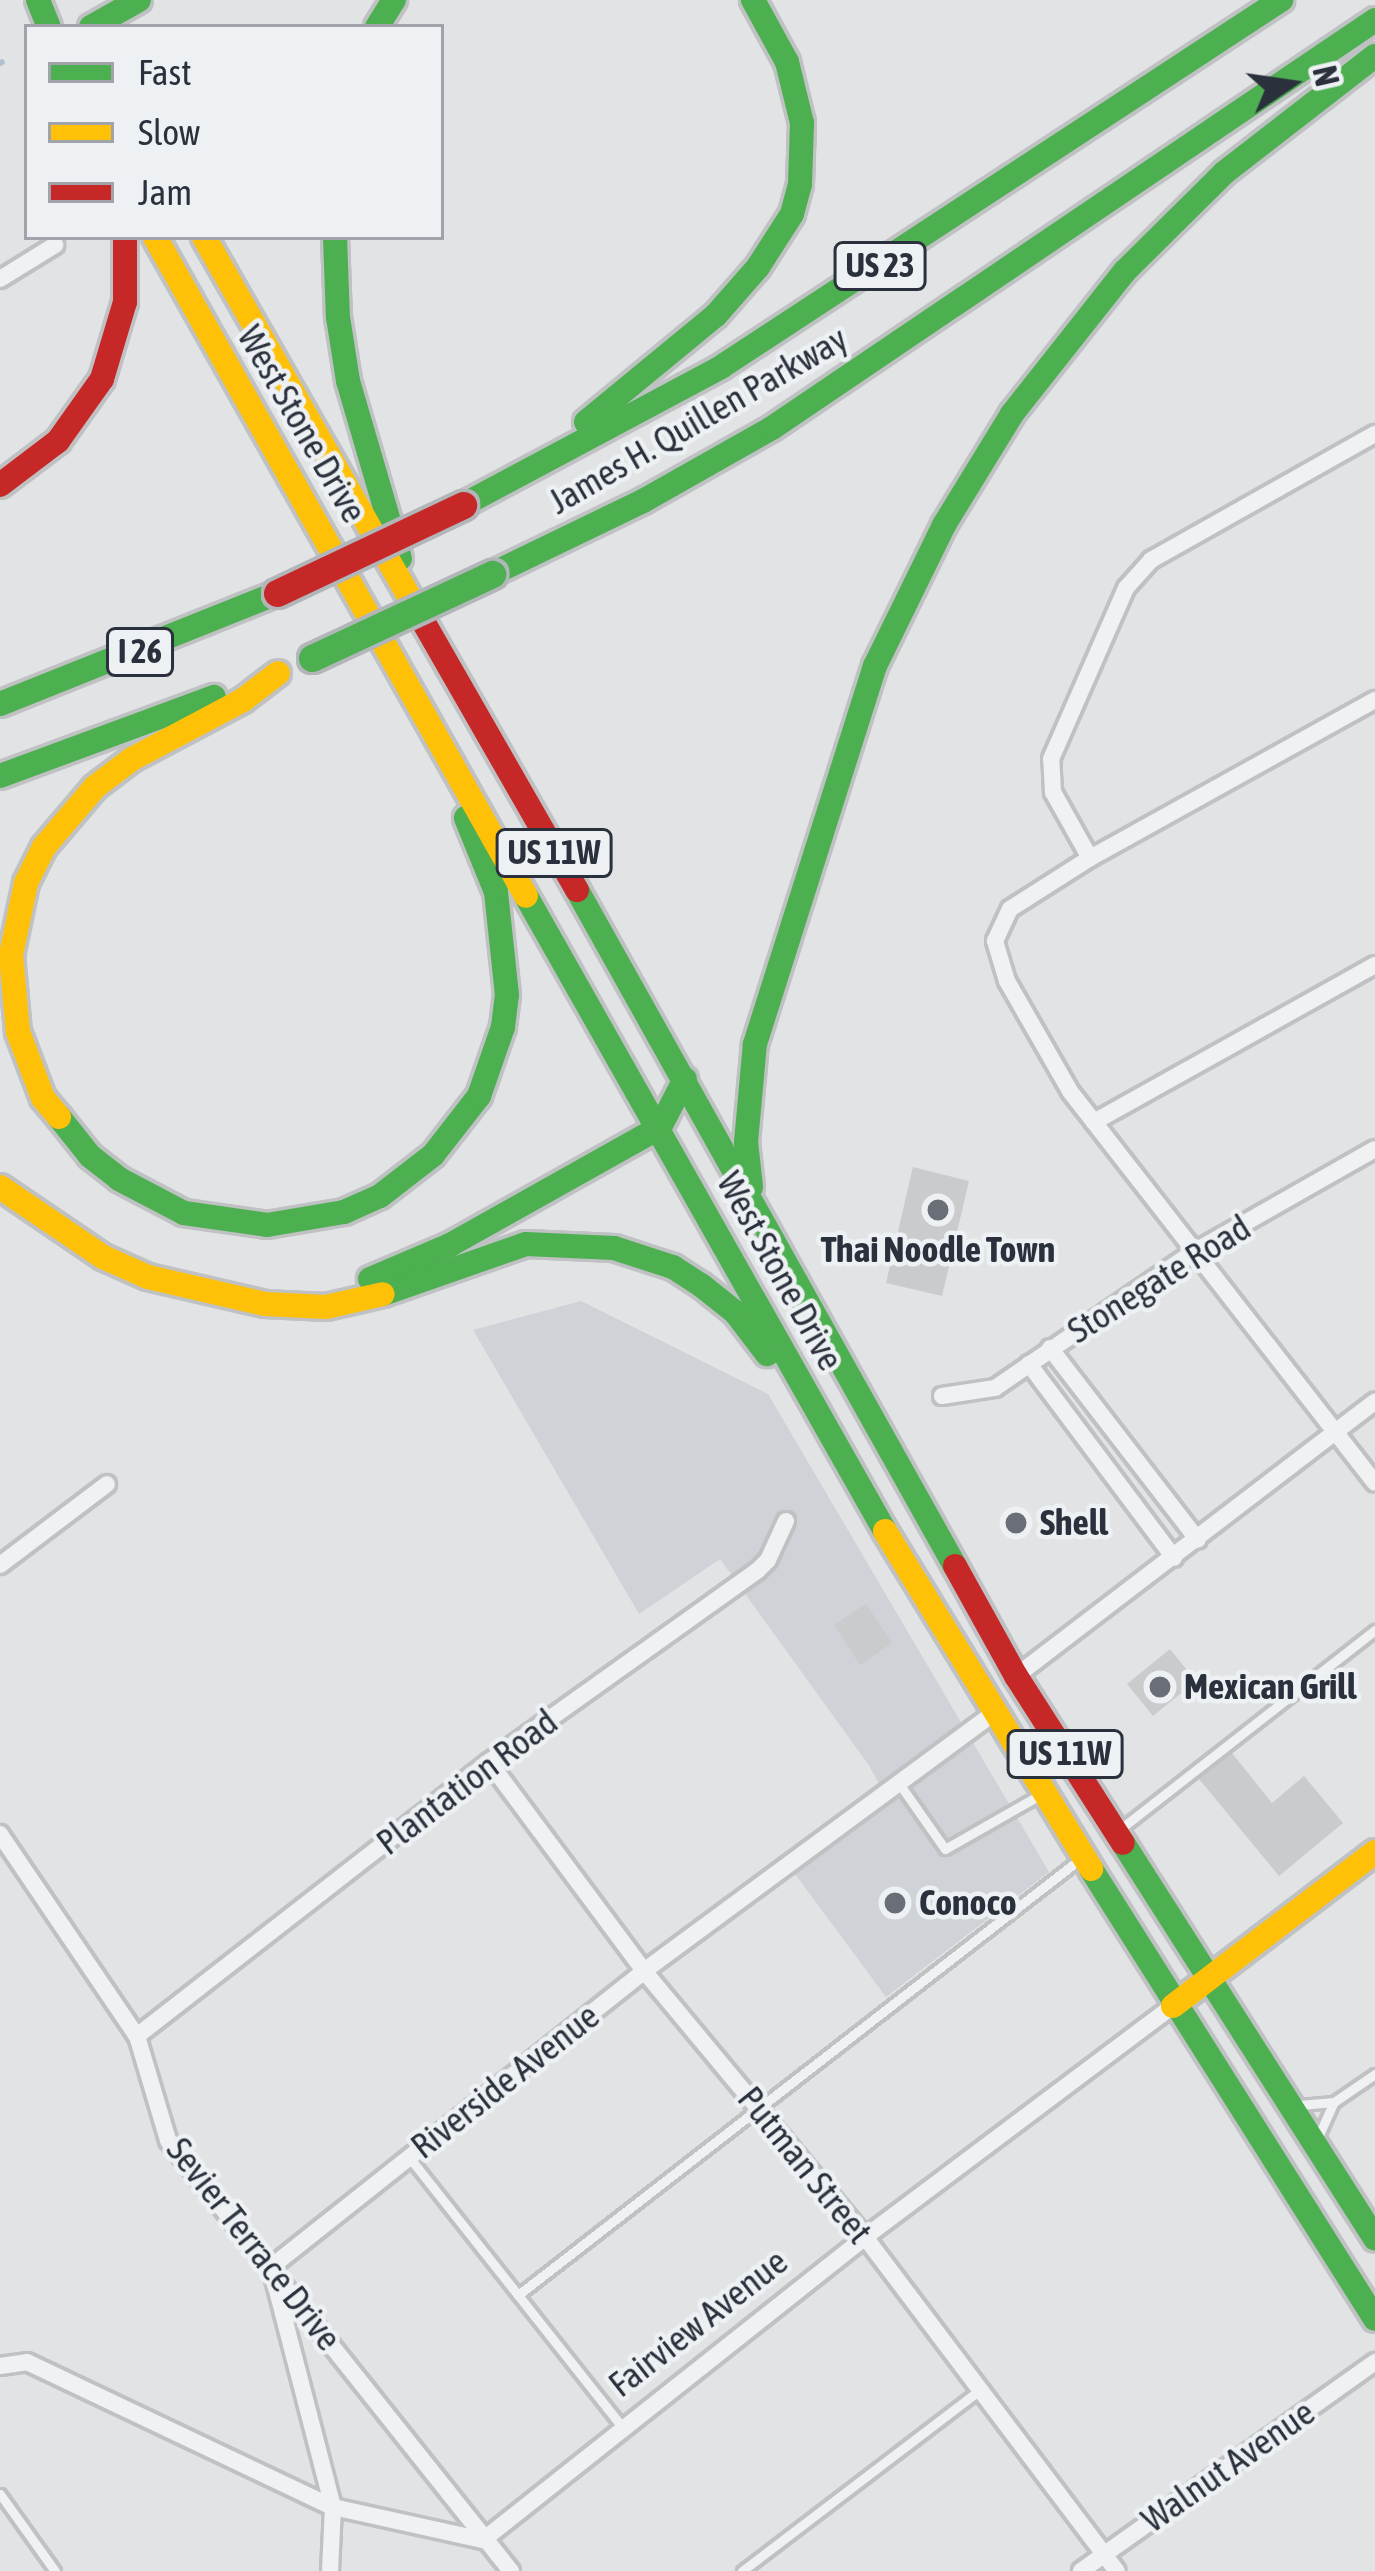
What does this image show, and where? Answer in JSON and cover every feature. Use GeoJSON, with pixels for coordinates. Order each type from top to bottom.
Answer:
{"type":"FeatureCollection","features":[{"type":"Feature","properties":{"kind":"main road"},"geometry":{"type":"LineString","coordinates":[[92,19],[139,0]]}},
{"type":"Feature","properties":{"kind":"main road"},"geometry":{"type":"LineString","coordinates":[[463,505],[615,402],[664,362],[716,315],[780,236],[800,184],[802,123],[787,62],[752,0]]}},
{"type":"Feature","properties":{"kind":"main road","name":"James H. Quillen Parkway"},"geometry":{"type":"LineString","coordinates":[[0,704],[166,642],[278,593],[463,505],[721,368],[1281,0]]}},
{"type":"Feature","properties":{"kind":"main road","name":"James H. Quillen Parkway"},"geometry":{"type":"LineString","coordinates":[[0,776],[278,673],[643,501],[772,428],[1375,20]]}},
{"type":"Feature","properties":{"kind":"main road"},"geometry":{"type":"LineString","coordinates":[[752,1199],[746,1142],[755,1044],[875,666],[944,525],[1012,414],[1125,271],[1224,172],[1375,56]]}},
{"type":"Feature","properties":{"kind":"main road"},"geometry":{"type":"LineString","coordinates":[[0,485],[58,441],[101,380],[125,302],[125,240]]}},
{"type":"Feature","properties":{"kind":"main road","name":"West Stone Drive"},"geometry":{"type":"LineString","coordinates":[[157,240],[660,1127],[832,1440],[1080,1858],[1375,2319]]}},
{"type":"Feature","properties":{"kind":"main road","name":"West Stone Drive"},"geometry":{"type":"LineString","coordinates":[[206,240],[685,1079],[1016,1676],[1375,2238]]}},
{"type":"Feature","properties":{"kind":"main road"},"geometry":{"type":"LineString","coordinates":[[335,240],[348,381],[383,510],[424,626]]}},
{"type":"Feature","properties":{"kind":"main road"},"geometry":{"type":"LineString","coordinates":[[278,673],[243,700],[132,760],[62,821],[26,883],[11,955],[15,1013],[28,1067],[43,1098],[90,1156],[152,1200],[184,1213],[267,1226],[344,1211],[412,1174],[460,1124],[478,1096],[503,1027],[507,956],[496,892],[403,675]]}},
{"type":"Feature","properties":{"kind":"main road"},"geometry":{"type":"LineString","coordinates":[[265,1304],[391,1273],[660,1127],[682,1093],[685,1079]]}},
{"type":"Feature","properties":{"kind":"main road"},"geometry":{"type":"LineString","coordinates":[[0,1187],[103,1257],[148,1277],[265,1304],[326,1307],[365,1300],[526,1244],[614,1248],[673,1267],[735,1312],[832,1440]]}},
{"type":"Feature","properties":{"kind":"main road"},"geometry":{"type":"LineString","coordinates":[[858,1482],[886,1500],[982,1662],[999,1674],[1016,1676]]}},
{"type":"Feature","properties":{"kind":"main road"},"geometry":{"type":"LineString","coordinates":[[993,1714],[1022,1721],[1078,1810],[1115,1833]]}},
{"type":"Feature","properties":{"kind":"main road","name":"Fairview Avenue"},"geometry":{"type":"LineString","coordinates":[[1173,2006],[1375,1852]]}},
{"type":"Feature","properties":{"kind":"street"},"geometry":{"type":"LineString","coordinates":[[0,279],[55,245]]}},
{"type":"Feature","properties":{"kind":"street"},"geometry":{"type":"LineString","coordinates":[[1090,858],[1053,792],[1052,759],[1126,588],[1151,560],[1375,434]]}},
{"type":"Feature","properties":{"kind":"street"},"geometry":{"type":"LineString","coordinates":[[1375,700],[1090,858],[1010,909],[995,941],[1007,981],[1070,1091],[1375,1484]]}},
{"type":"Feature","properties":{"kind":"street"},"geometry":{"type":"LineString","coordinates":[[1094,1122],[1375,965]]}},
{"type":"Feature","properties":{"kind":"street","name":"Stonegate Road"},"geometry":{"type":"LineString","coordinates":[[942,1396],[995,1388],[1192,1253],[1375,1149]]}},
{"type":"Feature","properties":{"kind":"street"},"geometry":{"type":"LineString","coordinates":[[1050,1348],[1198,1540]]}},
{"type":"Feature","properties":{"kind":"street"},"geometry":{"type":"LineString","coordinates":[[1029,1364],[1174,1558]]}},
{"type":"Feature","properties":{"kind":"street"},"geometry":{"type":"LineString","coordinates":[[1016,1676],[1375,1402]]}},
{"type":"Feature","properties":{"kind":"street"},"geometry":{"type":"LineString","coordinates":[[0,1564],[107,1484]]}},
{"type":"Feature","properties":{"kind":"street","name":"Plantation Road"},"geometry":{"type":"LineString","coordinates":[[137,2036],[489,1762],[758,1570],[769,1561],[786,1521]]}},
{"type":"Feature","properties":{"kind":"street","name":"Riverside Avenue"},"geometry":{"type":"LineString","coordinates":[[272,2267],[644,1971],[993,1714]]}},
{"type":"Feature","properties":{"kind":"street","name":"Putman Street"},"geometry":{"type":"LineString","coordinates":[[489,1762],[644,1971],[865,2237],[1117,2571]]}},
{"type":"Feature","properties":{"kind":"street","name":"Sevier Terrace Drive"},"geometry":{"type":"LineString","coordinates":[[0,1834],[137,2036],[168,2140],[511,2571]]}},
{"type":"Feature","properties":{"kind":"street","name":"Fairview Avenue"},"geometry":{"type":"LineString","coordinates":[[483,2540],[865,2237],[1173,2006]]}},
{"type":"Feature","properties":{"kind":"street"},"geometry":{"type":"LineString","coordinates":[[272,2267],[333,2507],[330,2571]]}},
{"type":"Feature","properties":{"kind":"street"},"geometry":{"type":"LineString","coordinates":[[0,2366],[27,2362],[333,2507],[483,2540]]}},
{"type":"Feature","properties":{"kind":"street","name":"Walnut Avenue"},"geometry":{"type":"LineString","coordinates":[[1081,2571],[1375,2362]]}},
{"type":"Feature","properties":{"kind":"lane"},"geometry":{"type":"LineString","coordinates":[[1115,1833],[1375,1630]]}},
{"type":"Feature","properties":{"kind":"lane"},"geometry":{"type":"LineString","coordinates":[[898,1783],[944,1849],[1041,1794]]}},
{"type":"Feature","properties":{"kind":"lane"},"geometry":{"type":"LineString","coordinates":[[518,2295],[1080,1858]]}},
{"type":"Feature","properties":{"kind":"lane"},"geometry":{"type":"LineString","coordinates":[[1289,2106],[1334,2102],[1375,2074]]}},
{"type":"Feature","properties":{"kind":"lane"},"geometry":{"type":"LineString","coordinates":[[1315,2145],[1334,2102]]}},
{"type":"Feature","properties":{"kind":"lane"},"geometry":{"type":"LineString","coordinates":[[410,2157],[624,2428]]}},
{"type":"Feature","properties":{"kind":"lane"},"geometry":{"type":"LineString","coordinates":[[742,2571],[980,2390]]}},
{"type":"Feature","properties":{"kind":"lane"},"geometry":{"type":"LineString","coordinates":[[0,2494],[55,2571]]}},
{"type":"Feature","properties":{"kind":"shaded area"},"geometry":{"type":"Polygon","coordinates":[[[581,1301],[768,1394],[1049,1872],[886,1997],[795,1874],[891,1804],[868,1764],[720,1559],[639,1614],[473,1330],[581,1301]]]}},
{"type":"Feature","properties":{"kind":"building"},"geometry":{"type":"Polygon","coordinates":[[[913,1167],[969,1181],[942,1296],[886,1283],[913,1167]]]}},
{"type":"Feature","properties":{"kind":"building"},"geometry":{"type":"Polygon","coordinates":[[[866,1604],[892,1643],[860,1665],[834,1625],[866,1604]]]}},
{"type":"Feature","properties":{"kind":"building"},"geometry":{"type":"Polygon","coordinates":[[[1170,1649],[1196,1681],[1153,1716],[1127,1684],[1170,1649]]]}},
{"type":"Feature","properties":{"kind":"building"},"geometry":{"type":"Polygon","coordinates":[[[1232,1753],[1272,1803],[1304,1776],[1343,1823],[1279,1876],[1199,1779],[1232,1753]]]}},
{"type":"Feature","properties":{"kind":"traffic: fast"},"geometry":{"type":"LineString","coordinates":[[38,0],[48,24]]}},
{"type":"Feature","properties":{"kind":"traffic: fast"},"geometry":{"type":"LineString","coordinates":[[96,24],[139,0]]}},
{"type":"Feature","properties":{"kind":"traffic: fast"},"geometry":{"type":"LineString","coordinates":[[379,24],[394,0]]}},
{"type":"Feature","properties":{"kind":"traffic: fast"},"geometry":{"type":"LineString","coordinates":[[586,422],[716,315],[758,267],[792,214],[800,184],[802,123],[787,62],[753,0]]}},
{"type":"Feature","properties":{"kind":"traffic: fast"},"geometry":{"type":"LineString","coordinates":[[463,505],[721,367],[1281,0]]}},
{"type":"Feature","properties":{"kind":"traffic: fast"},"geometry":{"type":"LineString","coordinates":[[492,574],[643,501],[772,428],[1375,20]]}},
{"type":"Feature","properties":{"kind":"traffic: fast"},"geometry":{"type":"LineString","coordinates":[[751,1187],[746,1142],[755,1044],[875,666],[944,525],[1012,414],[1125,271],[1224,173],[1375,56]]}},
{"type":"Feature","properties":{"kind":"traffic: fast"},"geometry":{"type":"LineString","coordinates":[[335,240],[338,317],[348,381],[400,559]]}},
{"type":"Feature","properties":{"kind":"traffic: fast"},"geometry":{"type":"LineString","coordinates":[[312,658],[492,574]]}},
{"type":"Feature","properties":{"kind":"traffic: fast"},"geometry":{"type":"LineString","coordinates":[[0,704],[277,593]]}},
{"type":"Feature","properties":{"kind":"traffic: fast"},"geometry":{"type":"LineString","coordinates":[[0,776],[214,697]]}},
{"type":"Feature","properties":{"kind":"traffic: fast"},"geometry":{"type":"LineString","coordinates":[[59,1117],[90,1156],[119,1179],[184,1213],[267,1225],[344,1212],[380,1196],[433,1155],[479,1096],[503,1027],[507,995],[496,892],[466,818]]}},
{"type":"Feature","properties":{"kind":"traffic: fast"},"geometry":{"type":"LineString","coordinates":[[577,890],[955,1566]]}},
{"type":"Feature","properties":{"kind":"traffic: fast"},"geometry":{"type":"LineString","coordinates":[[526,896],[885,1531]]}},
{"type":"Feature","properties":{"kind":"traffic: fast"},"geometry":{"type":"LineString","coordinates":[[370,1279],[450,1245],[660,1127],[685,1079]]}},
{"type":"Feature","properties":{"kind":"traffic: fast"},"geometry":{"type":"LineString","coordinates":[[383,1294],[526,1244],[614,1248],[673,1267],[701,1285],[735,1312],[767,1354]]}},
{"type":"Feature","properties":{"kind":"traffic: fast"},"geometry":{"type":"LineString","coordinates":[[1123,1843],[1375,2238]]}},
{"type":"Feature","properties":{"kind":"traffic: fast"},"geometry":{"type":"LineString","coordinates":[[1091,1869],[1375,2319]]}},
{"type":"Feature","properties":{"kind":"traffic: slow"},"geometry":{"type":"LineString","coordinates":[[157,240],[526,896]]}},
{"type":"Feature","properties":{"kind":"traffic: slow"},"geometry":{"type":"LineString","coordinates":[[206,240],[416,609]]}},
{"type":"Feature","properties":{"kind":"traffic: slow"},"geometry":{"type":"LineString","coordinates":[[59,1117],[43,1098],[18,1032],[11,955],[26,883],[44,847],[95,787],[132,759],[243,700],[278,673]]}},
{"type":"Feature","properties":{"kind":"traffic: slow"},"geometry":{"type":"LineString","coordinates":[[0,1187],[103,1257],[148,1277],[265,1304],[326,1307],[383,1294]]}},
{"type":"Feature","properties":{"kind":"traffic: slow"},"geometry":{"type":"LineString","coordinates":[[885,1531],[1091,1869]]}},
{"type":"Feature","properties":{"kind":"traffic: slow"},"geometry":{"type":"LineString","coordinates":[[1173,2006],[1375,1852]]}},
{"type":"Feature","properties":{"kind":"traffic: jam"},"geometry":{"type":"LineString","coordinates":[[0,485],[58,441],[102,379],[125,302],[125,240]]}},
{"type":"Feature","properties":{"kind":"traffic: jam"},"geometry":{"type":"LineString","coordinates":[[277,593],[463,505]]}},
{"type":"Feature","properties":{"kind":"traffic: jam"},"geometry":{"type":"LineString","coordinates":[[416,609],[577,890]]}},
{"type":"Feature","properties":{"kind":"traffic: jam"},"geometry":{"type":"LineString","coordinates":[[955,1566],[1016,1676],[1123,1843]]}},
{"type":"Feature","properties":{"kind":"place","name":"Thai Noodle Town"},"geometry":{"type":"Point","coordinates":[938,1210]}},
{"type":"Feature","properties":{"kind":"place","name":"Shell"},"geometry":{"type":"Point","coordinates":[1016,1523]}},
{"type":"Feature","properties":{"kind":"place","name":"Mexican Grill"},"geometry":{"type":"Point","coordinates":[1160,1687]}},
{"type":"Feature","properties":{"kind":"place","name":"Conoco"},"geometry":{"type":"Point","coordinates":[895,1903]}}]}
